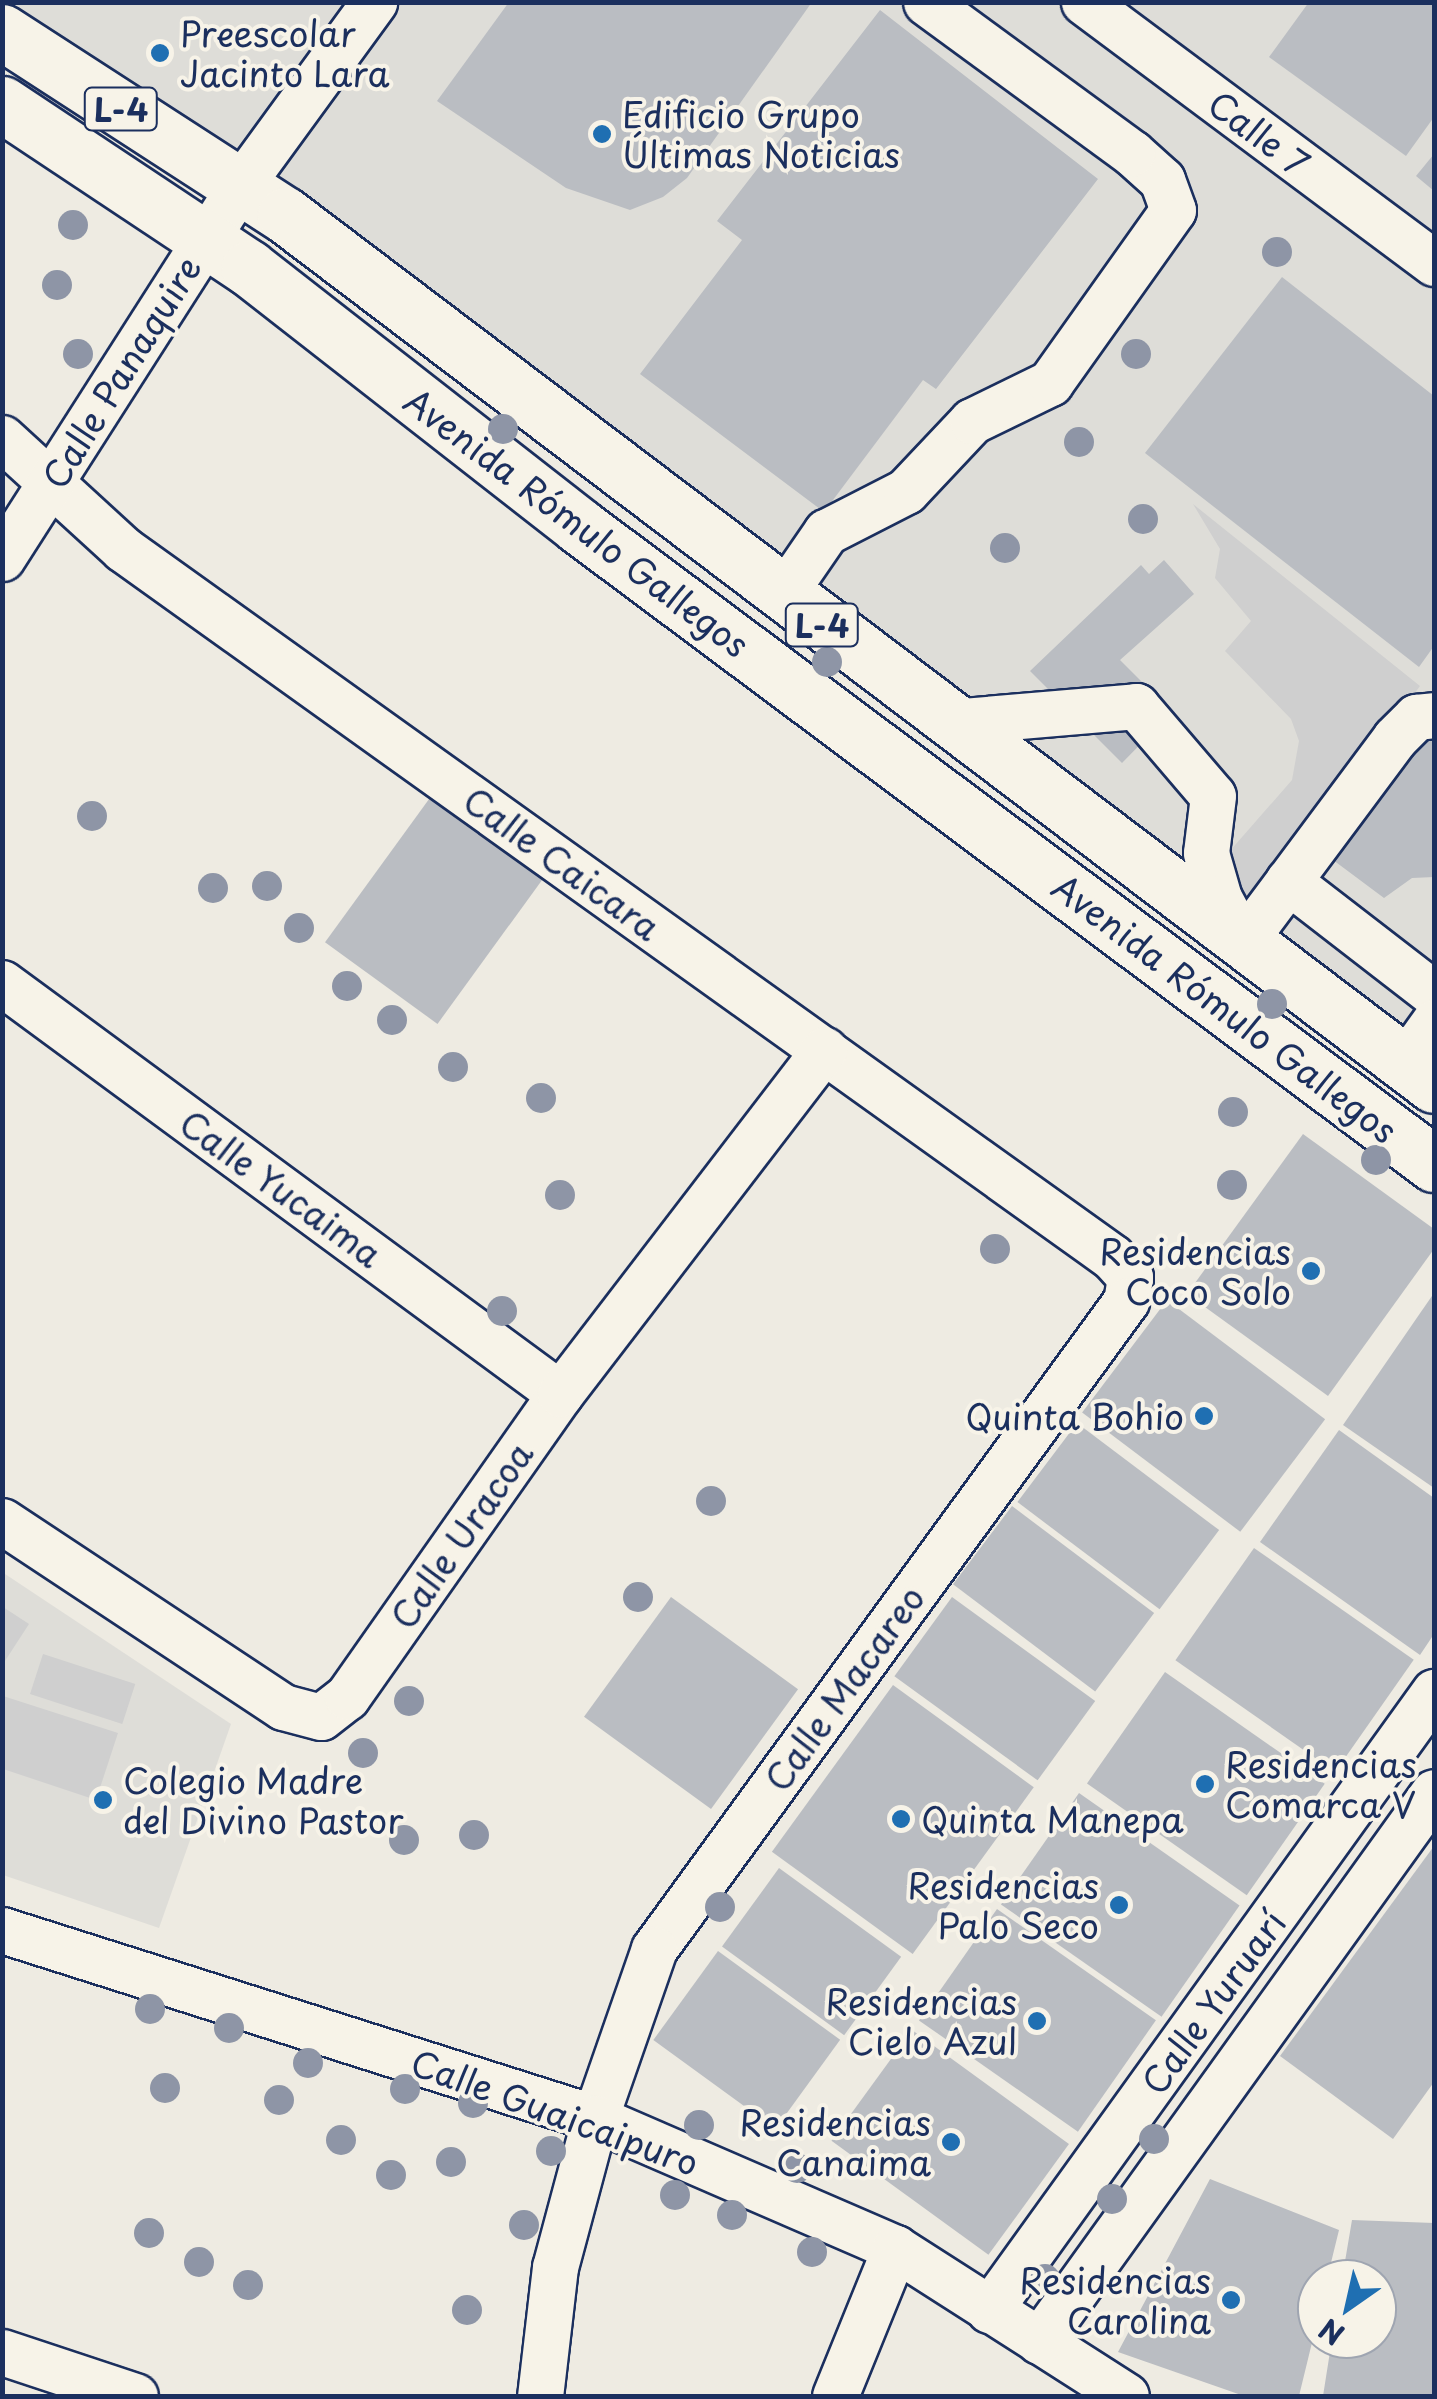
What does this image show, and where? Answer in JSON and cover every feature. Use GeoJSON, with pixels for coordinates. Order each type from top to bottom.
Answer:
{"type":"FeatureCollection","features":[{"type":"Feature","properties":{"kind":"main road","name":"Avenida Rómulo Gallegos"},"geometry":{"type":"LineString","coordinates":[[2,32],[240,186],[1243,942],[1425,1056]]}},
{"type":"Feature","properties":{"kind":"main road","name":"Avenida Rómulo Gallegos"},"geometry":{"type":"LineString","coordinates":[[2,104],[206,237],[578,526],[1434,1164]]}},
{"type":"Feature","properties":{"kind":"street","name":"Calle Panaquire"},"geometry":{"type":"LineString","coordinates":[[2,558],[240,186],[374,2]]}},
{"type":"Feature","properties":{"kind":"street"},"geometry":{"type":"LineString","coordinates":[[782,596],[826,532],[906,491],[972,420],[1050,383],[1173,210],[1162,180],[1132,154],[926,2]]}},
{"type":"Feature","properties":{"kind":"street","name":"Calle 7"},"geometry":{"type":"LineString","coordinates":[[1084,2],[1434,264]]}},
{"type":"Feature","properties":{"kind":"street","name":"Calle Caicara"},"geometry":{"type":"LineString","coordinates":[[2,438],[123,550],[1112,1257],[1130,1278]]}},
{"type":"Feature","properties":{"kind":"street"},"geometry":{"type":"LineString","coordinates":[[951,722],[1136,706],[1213,796],[1206,853],[1219,898],[1243,942],[1394,738],[1416,717],[1434,715]]}},
{"type":"Feature","properties":{"kind":"street"},"geometry":{"type":"LineString","coordinates":[[1288,881],[1434,994]]}},
{"type":"Feature","properties":{"kind":"street","name":"Calle Yucaima"},"geometry":{"type":"LineString","coordinates":[[2,983],[560,1394]]}},
{"type":"Feature","properties":{"kind":"street","name":"Calle Uracoa"},"geometry":{"type":"LineString","coordinates":[[2,1521],[282,1707],[321,1717],[347,1697],[560,1394],[824,1050]]}},
{"type":"Feature","properties":{"kind":"street","name":"Calle Macareo"},"geometry":{"type":"LineString","coordinates":[[540,2396],[555,2267],[595,2118],[654,1948],[1126,1302],[1130,1278]]}},
{"type":"Feature","properties":{"kind":"street","name":"Calle Yuruarí"},"geometry":{"type":"LineString","coordinates":[[989,2310],[1434,1696]]}},
{"type":"Feature","properties":{"kind":"street","name":"Calle Yuruarí"},"geometry":{"type":"LineString","coordinates":[[1038,2341],[1434,1792]]}},
{"type":"Feature","properties":{"kind":"street","name":"Calle Guaicaipuro"},"geometry":{"type":"LineString","coordinates":[[2,1930],[595,2118],[895,2248],[1126,2396]]}},
{"type":"Feature","properties":{"kind":"street"},"geometry":{"type":"LineString","coordinates":[[835,2396],[895,2248]]}},
{"type":"Feature","properties":{"kind":"street"},"geometry":{"type":"LineString","coordinates":[[2,2352],[135,2396]]}},
{"type":"Feature","properties":{"kind":"shaded area"},"geometry":{"type":"Polygon","coordinates":[[[2,3],[1434,3],[1434,1080],[3,21],[2,3]]]}},
{"type":"Feature","properties":{"kind":"shaded area"},"geometry":{"type":"Polygon","coordinates":[[[1193,504],[1420,686],[1254,912],[1227,885],[1222,860],[1292,780],[1299,741],[1291,719],[1225,651],[1251,621],[1215,578],[1220,549],[1193,504]]]}},
{"type":"Feature","properties":{"kind":"shaded area","name":"Colegio Madre del Divino Pastor"},"geometry":{"type":"Polygon","coordinates":[[[2,1572],[231,1724],[159,1928],[3,1875],[2,1572]]]}},
{"type":"Feature","properties":{"kind":"shaded area"},"geometry":{"type":"Polygon","coordinates":[[[3,1607],[29,1624],[3,1664],[3,1607]]]}},
{"type":"Feature","properties":{"kind":"shaded area"},"geometry":{"type":"Polygon","coordinates":[[[43,1654],[135,1684],[122,1724],[30,1694],[43,1654]]]}},
{"type":"Feature","properties":{"kind":"shaded area"},"geometry":{"type":"Polygon","coordinates":[[[3,1696],[118,1733],[96,1800],[3,1769],[3,1696]]]}},
{"type":"Feature","properties":{"kind":"building","name":"Edificio Grupo Últimas Noticias"},"geometry":{"type":"Polygon","coordinates":[[[509,2],[812,2],[687,178],[663,197],[630,210],[566,188],[437,101],[509,2]]]}},
{"type":"Feature","properties":{"kind":"building"},"geometry":{"type":"Polygon","coordinates":[[[1309,2],[1434,2],[1434,117],[1406,156],[1269,57],[1309,2]]]}},
{"type":"Feature","properties":{"kind":"building"},"geometry":{"type":"Polygon","coordinates":[[[880,10],[1098,179],[936,389],[923,380],[824,512],[640,374],[742,240],[717,221],[880,10]]]}},
{"type":"Feature","properties":{"kind":"building"},"geometry":{"type":"Polygon","coordinates":[[[1434,154],[1434,191],[1416,176],[1434,154]]]}},
{"type":"Feature","properties":{"kind":"building"},"geometry":{"type":"Polygon","coordinates":[[[1282,277],[1434,396],[1434,646],[1419,667],[1145,453],[1282,277]]]}},
{"type":"Feature","properties":{"kind":"building"},"geometry":{"type":"Polygon","coordinates":[[[1164,560],[1194,594],[1120,660],[1172,712],[1122,763],[1030,671],[1141,565],[1149,574],[1164,560]]]}},
{"type":"Feature","properties":{"kind":"building"},"geometry":{"type":"Polygon","coordinates":[[[1415,728],[1434,743],[1434,877],[1412,878],[1384,898],[1325,854],[1415,728]]]}},
{"type":"Feature","properties":{"kind":"building"},"geometry":{"type":"Polygon","coordinates":[[[432,795],[544,877],[437,1024],[325,942],[432,795]]]}},
{"type":"Feature","properties":{"kind":"building","name":"Residencias Coco Solo"},"geometry":{"type":"Polygon","coordinates":[[[1303,1134],[1434,1229],[1434,1249],[1328,1396],[1187,1294],[1303,1134]]]}},
{"type":"Feature","properties":{"kind":"building"},"geometry":{"type":"Polygon","coordinates":[[[1434,1293],[1434,1488],[1343,1425],[1434,1293]]]}},
{"type":"Feature","properties":{"kind":"building","name":"Quinta Bohio"},"geometry":{"type":"Polygon","coordinates":[[[1167,1300],[1325,1419],[1240,1532],[1082,1413],[1167,1300]]]}},
{"type":"Feature","properties":{"kind":"building"},"geometry":{"type":"Polygon","coordinates":[[[1077,1423],[1219,1530],[1160,1609],[1017,1502],[1077,1423]]]}},
{"type":"Feature","properties":{"kind":"building"},"geometry":{"type":"Polygon","coordinates":[[[1339,1430],[1434,1498],[1434,1634],[1420,1655],[1260,1542],[1339,1430]]]}},
{"type":"Feature","properties":{"kind":"building"},"geometry":{"type":"Polygon","coordinates":[[[1012,1506],[1154,1613],[1095,1691],[953,1584],[1012,1506]]]}},
{"type":"Feature","properties":{"kind":"building"},"geometry":{"type":"Polygon","coordinates":[[[1254,1548],[1414,1660],[1335,1772],[1175,1660],[1254,1548]]]}},
{"type":"Feature","properties":{"kind":"building"},"geometry":{"type":"Polygon","coordinates":[[[671,1597],[798,1689],[711,1809],[584,1717],[671,1597]]]}},
{"type":"Feature","properties":{"kind":"building"},"geometry":{"type":"Polygon","coordinates":[[[952,1597],[1095,1701],[1038,1780],[894,1676],[952,1597]]]}},
{"type":"Feature","properties":{"kind":"building","name":"Residencias Comarca V"},"geometry":{"type":"Polygon","coordinates":[[[1165,1672],[1325,1784],[1247,1895],[1087,1783],[1165,1672]]]}},
{"type":"Feature","properties":{"kind":"building","name":"Quinta Manepa"},"geometry":{"type":"Polygon","coordinates":[[[893,1685],[1034,1787],[913,1954],[772,1852],[893,1685]]]}},
{"type":"Feature","properties":{"kind":"building","name":"Residencias Palo Seco"},"geometry":{"type":"Polygon","coordinates":[[[1079,1793],[1240,1905],[1162,2017],[1001,1904],[1079,1793]]]}},
{"type":"Feature","properties":{"kind":"building"},"geometry":{"type":"Polygon","coordinates":[[[1434,1846],[1434,2082],[1393,2139],[1280,2056],[1434,1846]]]}},
{"type":"Feature","properties":{"kind":"building"},"geometry":{"type":"Polygon","coordinates":[[[779,1868],[901,1957],[844,2035],[722,1946],[779,1868]]]}},
{"type":"Feature","properties":{"kind":"building","name":"Residencias Cielo Azul"},"geometry":{"type":"Polygon","coordinates":[[[997,1909],[1156,2020],[1078,2132],[919,2020],[997,1909]]]}},
{"type":"Feature","properties":{"kind":"building"},"geometry":{"type":"Polygon","coordinates":[[[718,1951],[840,2040],[776,2129],[653,2040],[718,1951]]]}},
{"type":"Feature","properties":{"kind":"building","name":"Residencias Canaima"},"geometry":{"type":"Polygon","coordinates":[[[912,2030],[1069,2144],[988,2255],[831,2141],[912,2030]]]}},
{"type":"Feature","properties":{"kind":"building","name":"Residencias Carolina"},"geometry":{"type":"Polygon","coordinates":[[[1210,2179],[1339,2230],[1332,2259],[1297,2259],[1297,2359],[1308,2359],[1299,2396],[1244,2396],[1118,2352],[1210,2179]]]}},
{"type":"Feature","properties":{"kind":"building"},"geometry":{"type":"Polygon","coordinates":[[[1352,2220],[1434,2223],[1434,2396],[1323,2396],[1329,2359],[1397,2359],[1397,2259],[1345,2259],[1352,2220]]]}},
{"type":"Feature","properties":{"kind":"place","name":"Preescolar Jacinto Lara"},"geometry":{"type":"Point","coordinates":[160,53]}},
{"type":"Feature","properties":{"kind":"place","name":"Edificio Grupo Últimas Noticias"},"geometry":{"type":"Point","coordinates":[602,134]}},
{"type":"Feature","properties":{"kind":"place","name":"Residencias Coco Solo"},"geometry":{"type":"Point","coordinates":[1311,1271]}},
{"type":"Feature","properties":{"kind":"place","name":"Quinta Bohio"},"geometry":{"type":"Point","coordinates":[1204,1416]}},
{"type":"Feature","properties":{"kind":"place","name":"Residencias Comarca V"},"geometry":{"type":"Point","coordinates":[1205,1784]}},
{"type":"Feature","properties":{"kind":"place","name":"Colegio Madre del Divino Pastor"},"geometry":{"type":"Point","coordinates":[103,1800]}},
{"type":"Feature","properties":{"kind":"place","name":"Quinta Manepa"},"geometry":{"type":"Point","coordinates":[901,1819]}},
{"type":"Feature","properties":{"kind":"place","name":"Residencias Palo Seco"},"geometry":{"type":"Point","coordinates":[1119,1905]}},
{"type":"Feature","properties":{"kind":"place","name":"Residencias Cielo Azul"},"geometry":{"type":"Point","coordinates":[1037,2021]}},
{"type":"Feature","properties":{"kind":"place","name":"Residencias Canaima"},"geometry":{"type":"Point","coordinates":[951,2142]}},
{"type":"Feature","properties":{"kind":"place","name":"Residencias Carolina"},"geometry":{"type":"Point","coordinates":[1231,2300]}}]}
